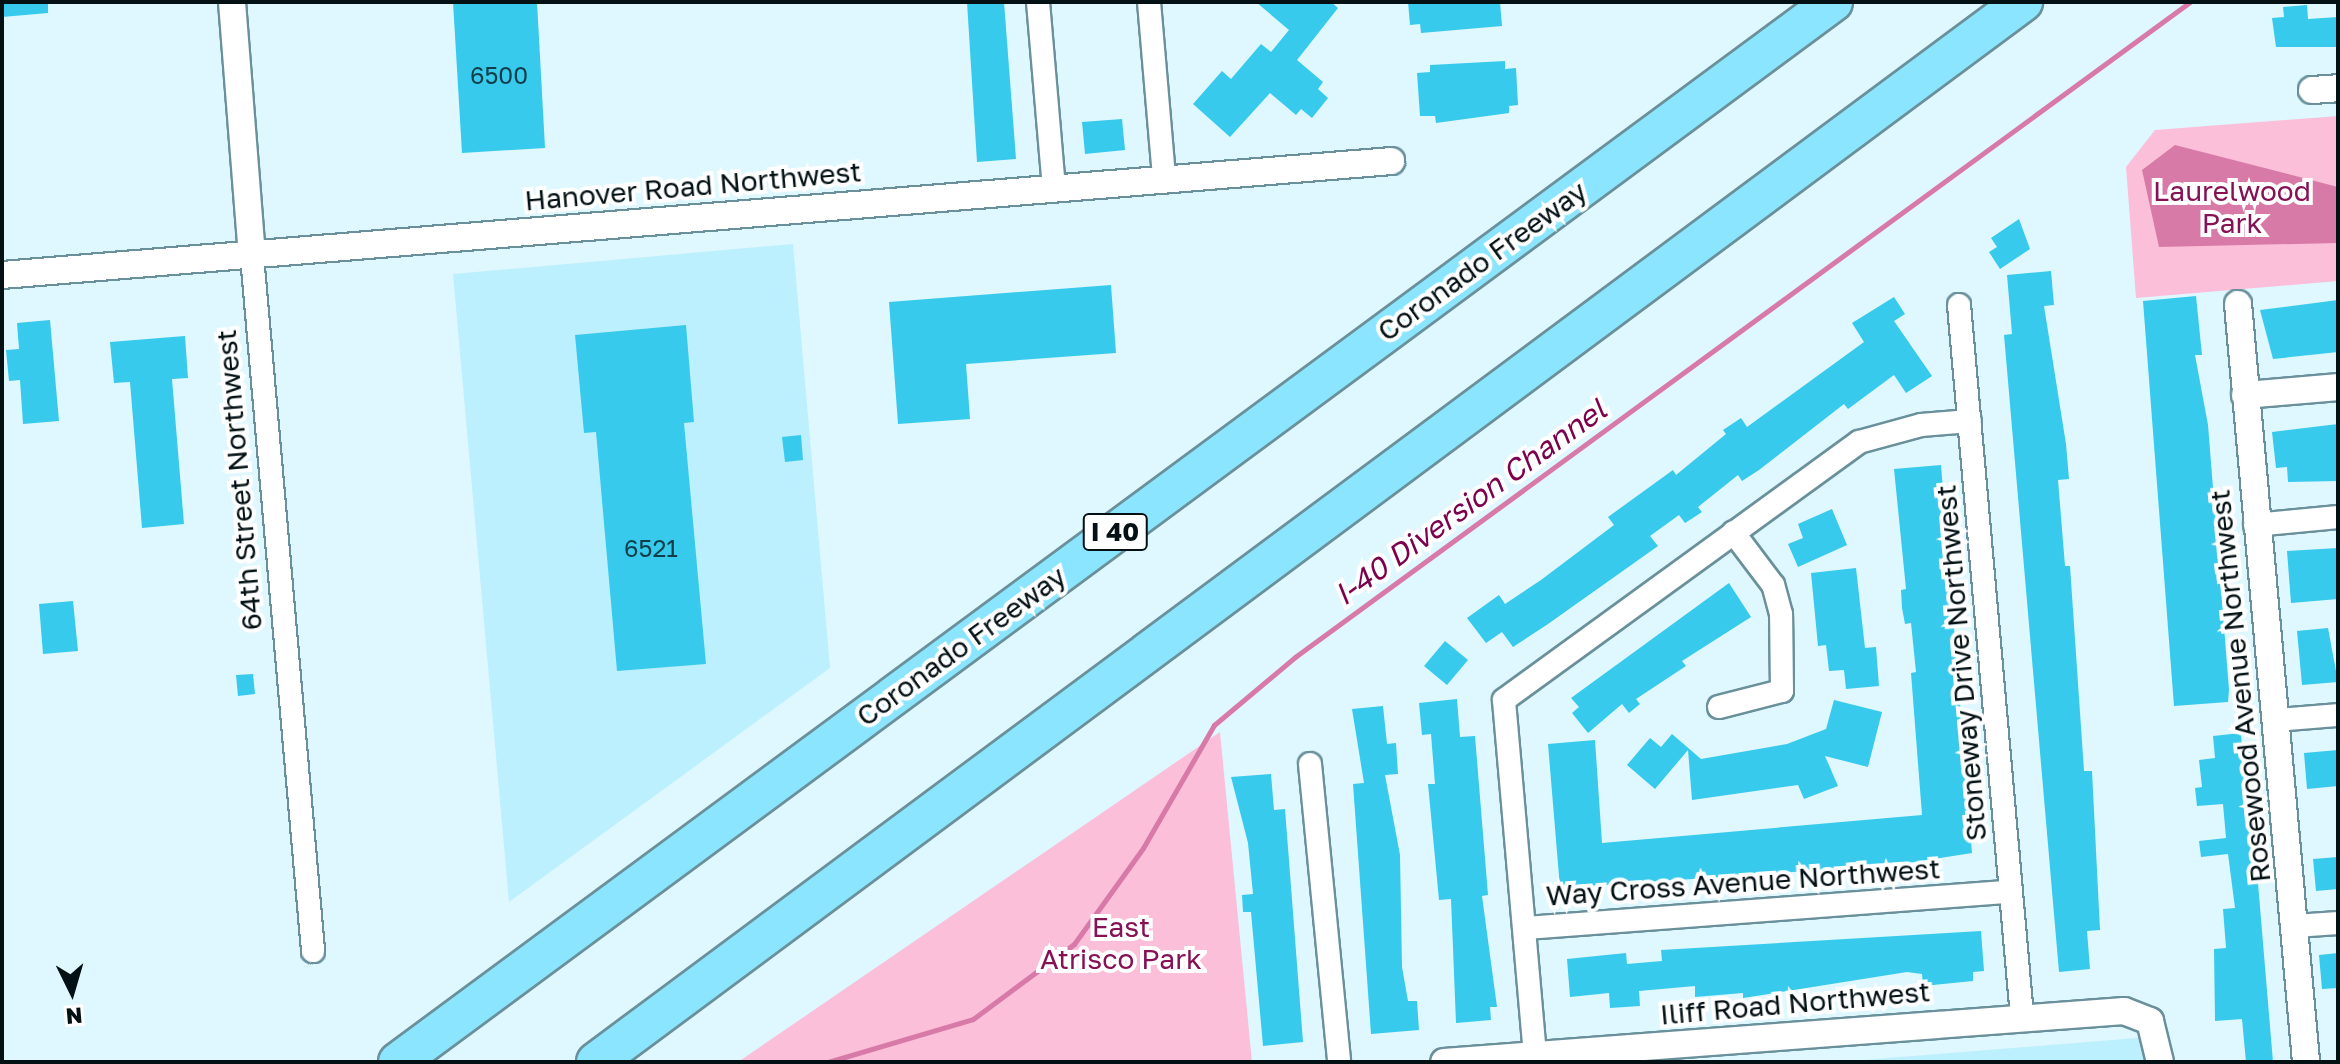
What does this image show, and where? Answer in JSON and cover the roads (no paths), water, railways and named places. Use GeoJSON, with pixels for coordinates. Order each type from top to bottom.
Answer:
{"type":"FeatureCollection","features":[{"type":"Feature","properties":{"kind":"highway","name":"Coronado Freeway"},"geometry":{"type":"LineString","coordinates":[[398,1062],[1833,2]]}},
{"type":"Feature","properties":{"kind":"highway"},"geometry":{"type":"LineString","coordinates":[[596,1062],[2023,2]]}},
{"type":"Feature","properties":{"kind":"street","name":"64th Street Northwest"},"geometry":{"type":"LineString","coordinates":[[232,2],[313,951]]}},
{"type":"Feature","properties":{"kind":"street"},"geometry":{"type":"LineString","coordinates":[[1038,2],[1054,187]]}},
{"type":"Feature","properties":{"kind":"street"},"geometry":{"type":"LineString","coordinates":[[1149,2],[1164,178]]}},
{"type":"Feature","properties":{"kind":"street","name":"Hanover Road Northwest"},"geometry":{"type":"LineString","coordinates":[[2,275],[1391,161]]}},
{"type":"Feature","properties":{"kind":"street","name":"Rosewood Avenue Northwest"},"geometry":{"type":"LineString","coordinates":[[2238,304],[2255,525],[2277,720],[2306,1062]]}},
{"type":"Feature","properties":{"kind":"street","name":"Stoneway Drive Northwest"},"geometry":{"type":"LineString","coordinates":[[1959,305],[2022,1017]]}},
{"type":"Feature","properties":{"kind":"street"},"geometry":{"type":"LineString","coordinates":[[2245,395],[2338,387]]}},
{"type":"Feature","properties":{"kind":"street"},"geometry":{"type":"LineString","coordinates":[[1535,1055],[1527,928],[1504,700],[1859,442],[1921,425],[1970,421]]}},
{"type":"Feature","properties":{"kind":"street"},"geometry":{"type":"LineString","coordinates":[[2255,525],[2338,517]]}},
{"type":"Feature","properties":{"kind":"street"},"geometry":{"type":"LineString","coordinates":[[1719,707],[1782,691],[1781,614],[1773,585],[1733,532]]}},
{"type":"Feature","properties":{"kind":"street"},"geometry":{"type":"LineString","coordinates":[[2277,720],[2338,715]]}},
{"type":"Feature","properties":{"kind":"street"},"geometry":{"type":"LineString","coordinates":[[1310,764],[1339,1062]]}},
{"type":"Feature","properties":{"kind":"street","name":"Way Cross Avenue Northwest"},"geometry":{"type":"LineString","coordinates":[[1527,928],[2011,892]]}},
{"type":"Feature","properties":{"kind":"street"},"geometry":{"type":"LineString","coordinates":[[2295,926],[2338,923]]}},
{"type":"Feature","properties":{"kind":"street","name":"Iliff Road Northwest"},"geometry":{"type":"LineString","coordinates":[[1444,1062],[2124,1011],[2150,1021],[2160,1062]]}},
{"type":"Feature","properties":{"kind":"waterway","name":"I-40 Diversion Channel"},"geometry":{"type":"LineString","coordinates":[[828,1062],[973,1019],[1074,944],[1143,848],[1214,725],[1295,657],[2190,2]]}},
{"type":"Feature","properties":{"kind":"park label","name":"Laurelwood Park"},"geometry":{"type":"Point","coordinates":[2232,207]}},
{"type":"Feature","properties":{"kind":"park label","name":"East Atrisco Park"},"geometry":{"type":"Point","coordinates":[1121,943]}}]}
